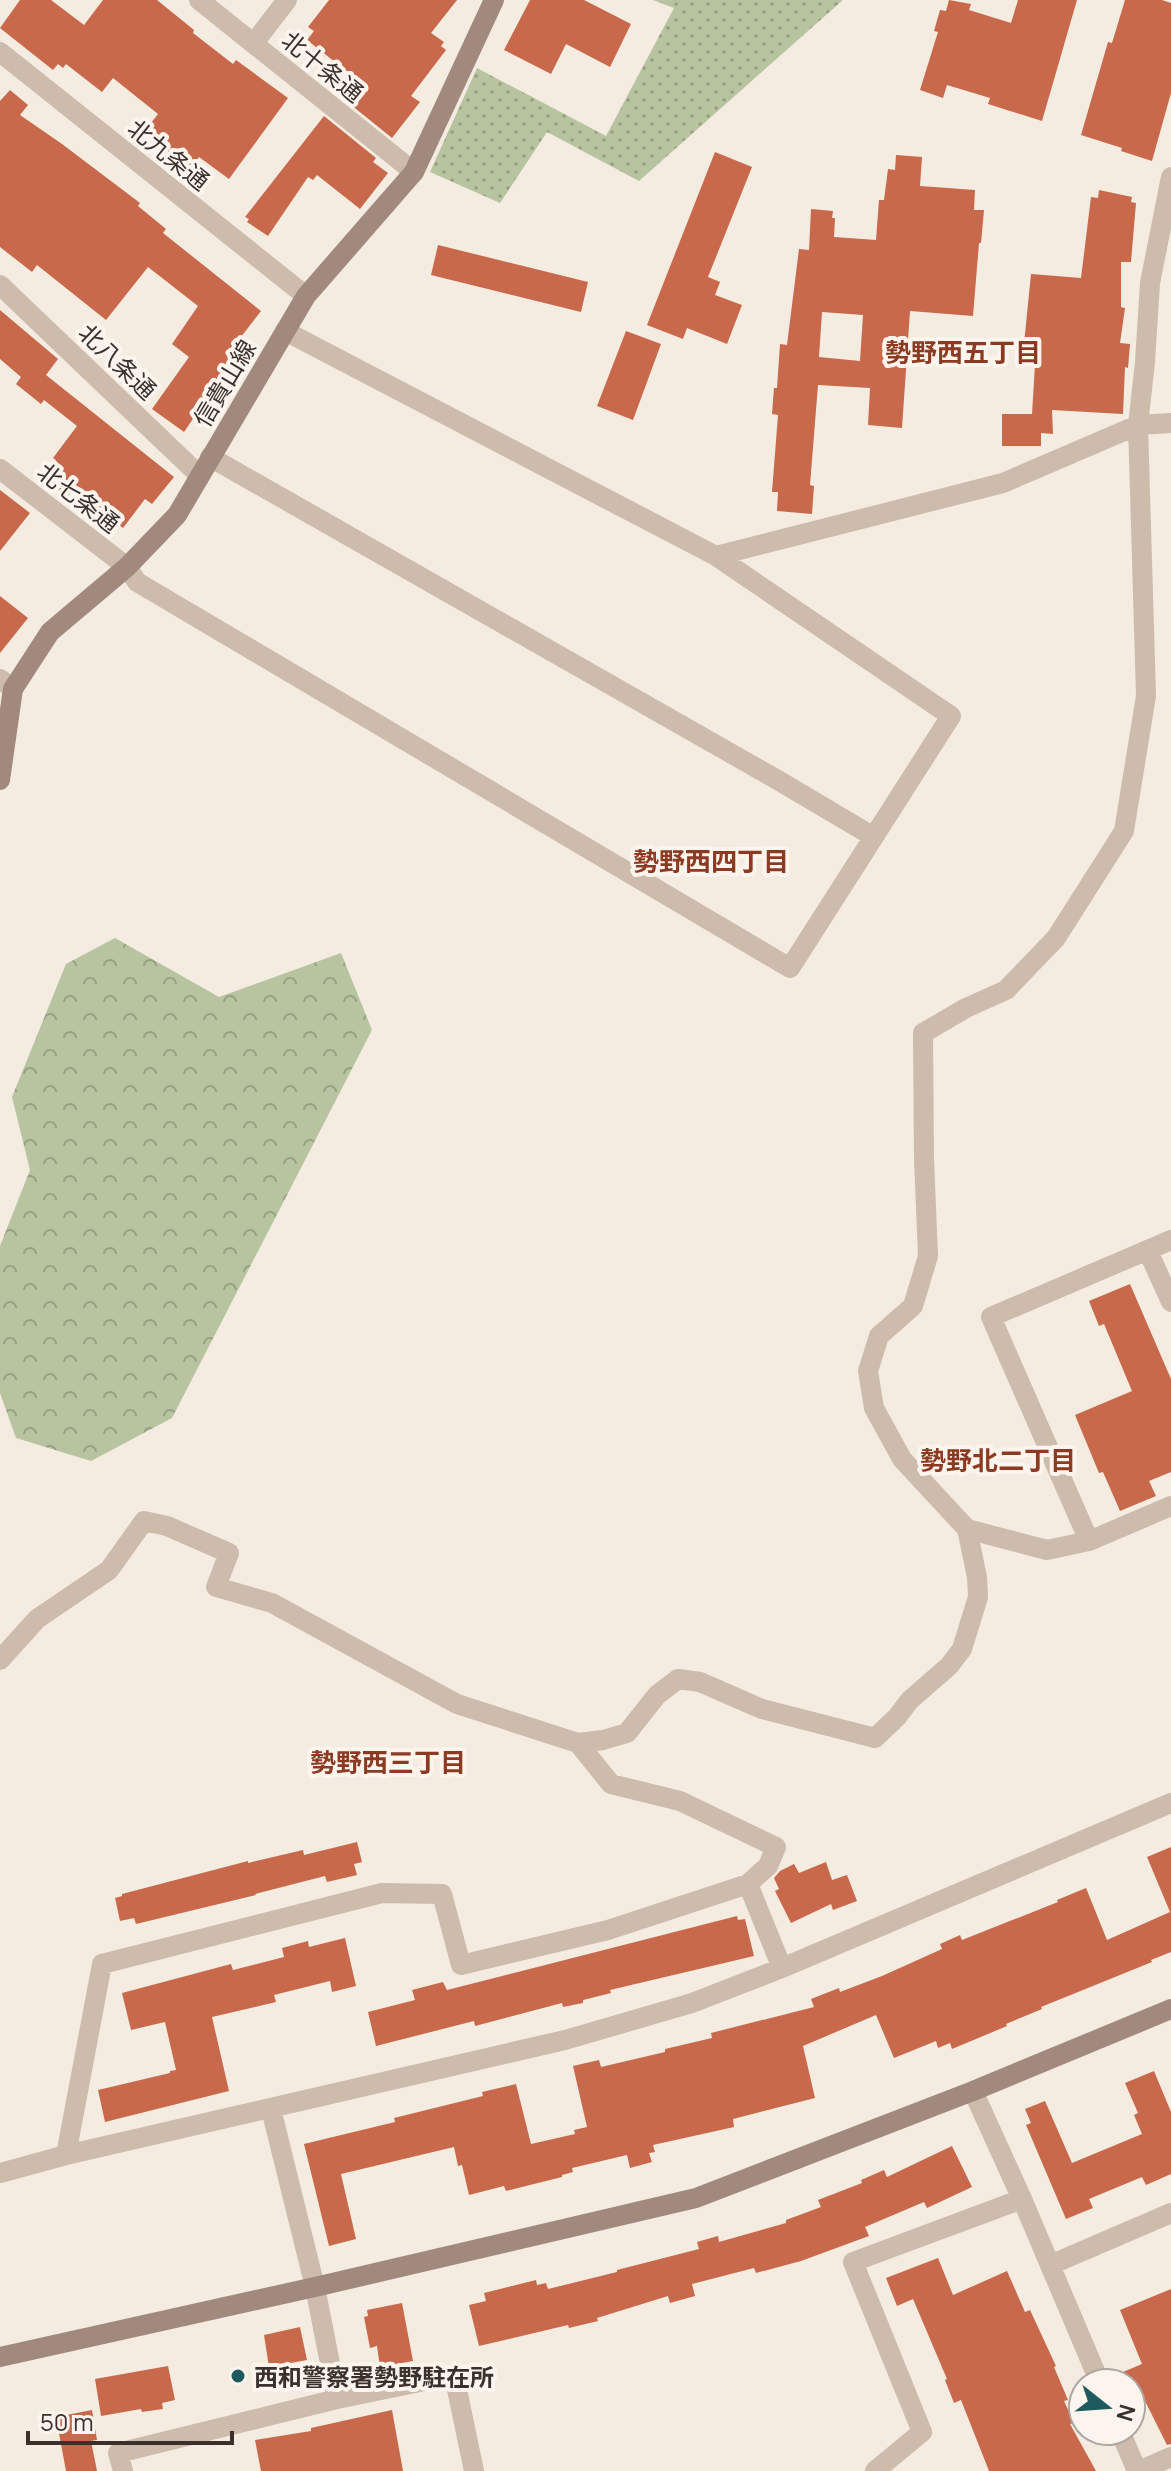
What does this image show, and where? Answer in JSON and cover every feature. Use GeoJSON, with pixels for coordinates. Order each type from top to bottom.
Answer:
{"type":"FeatureCollection","features":[{"type":"Feature","properties":{"kind":"street","name":"北十条通"},"geometry":{"type":"LineString","coordinates":[[199,0],[414,172]]}},
{"type":"Feature","properties":{"kind":"street"},"geometry":{"type":"LineString","coordinates":[[254,43],[287,0]]}},
{"type":"Feature","properties":{"kind":"street","name":"信貴山線"},"geometry":{"type":"LineString","coordinates":[[0,780],[6,684],[50,632],[127,567],[177,515],[306,296],[414,172],[494,0]]}},
{"type":"Feature","properties":{"kind":"street","name":"北九条通"},"geometry":{"type":"LineString","coordinates":[[0,52],[306,296]]}},
{"type":"Feature","properties":{"kind":"street"},"geometry":{"type":"LineString","coordinates":[[0,1660],[37,1619],[109,1570],[144,1521],[167,1526],[229,1553],[216,1587],[272,1603],[457,1704],[578,1743],[627,1733],[657,1695],[678,1679],[700,1682],[762,1709],[875,1738],[910,1700],[949,1666],[962,1649],[978,1597],[967,1529],[902,1459],[874,1408],[868,1371],[879,1336],[913,1306],[928,1256],[923,1033],[966,1008],[1006,990],[1056,938],[1124,831],[1146,696],[1138,425],[1150,283],[1171,177]]}},
{"type":"Feature","properties":{"kind":"street","name":"北八条通"},"geometry":{"type":"LineString","coordinates":[[0,285],[205,466],[763,771],[874,837]]}},
{"type":"Feature","properties":{"kind":"street"},"geometry":{"type":"LineString","coordinates":[[285,331],[716,556],[951,716],[874,837]]}},
{"type":"Feature","properties":{"kind":"street"},"geometry":{"type":"LineString","coordinates":[[716,556],[1003,483],[1138,425],[1171,423]]}},
{"type":"Feature","properties":{"kind":"street","name":"北七条通"},"geometry":{"type":"LineString","coordinates":[[0,469],[127,567],[137,582],[790,968],[874,837]]}},
{"type":"Feature","properties":{"kind":"street"},"geometry":{"type":"LineString","coordinates":[[1089,1541],[991,1317],[1171,1240]]}},
{"type":"Feature","properties":{"kind":"street"},"geometry":{"type":"LineString","coordinates":[[1148,1251],[1171,1302]]}},
{"type":"Feature","properties":{"kind":"street"},"geometry":{"type":"LineString","coordinates":[[967,1529],[1047,1550],[1089,1541],[1171,1506]]}},
{"type":"Feature","properties":{"kind":"street"},"geometry":{"type":"LineString","coordinates":[[66,2155],[102,1964],[382,1893],[442,1894],[461,1965],[608,1930],[748,1884],[768,1866],[776,1847],[680,1801],[611,1784],[578,1743]]}},
{"type":"Feature","properties":{"kind":"street"},"geometry":{"type":"LineString","coordinates":[[0,2173],[565,2040],[692,2003],[1171,1803]]}},
{"type":"Feature","properties":{"kind":"street"},"geometry":{"type":"LineString","coordinates":[[748,1884],[782,1968]]}},
{"type":"Feature","properties":{"kind":"street"},"geometry":{"type":"LineString","coordinates":[[0,2357],[696,2198],[973,2091],[1171,2009]]}},
{"type":"Feature","properties":{"kind":"street"},"geometry":{"type":"LineString","coordinates":[[973,2091],[1093,2367]]}},
{"type":"Feature","properties":{"kind":"street"},"geometry":{"type":"LineString","coordinates":[[271,2109],[315,2287],[337,2399]]}},
{"type":"Feature","properties":{"kind":"street"},"geometry":{"type":"LineString","coordinates":[[875,2471],[922,2432],[853,2262],[1022,2199]]}},
{"type":"Feature","properties":{"kind":"street"},"geometry":{"type":"LineString","coordinates":[[1050,2265],[1171,2213]]}},
{"type":"Feature","properties":{"kind":"street"},"geometry":{"type":"LineString","coordinates":[[123,2471],[118,2453],[337,2399],[454,2375],[474,2471]]}},
{"type":"Feature","properties":{"kind":"street"},"geometry":{"type":"LineString","coordinates":[[1127,2447],[1138,2471],[1171,2457]]}},
{"type":"Feature","properties":{"kind":"green space"},"geometry":{"type":"Polygon","coordinates":[[[653,0],[843,0],[639,181],[547,132],[500,203],[430,172],[477,68],[606,136],[674,8],[653,0]]]}},
{"type":"Feature","properties":{"kind":"green space"},"geometry":{"type":"Polygon","coordinates":[[[115,938],[219,997],[341,953],[372,1030],[172,1418],[91,1461],[16,1438],[0,1393],[0,1246],[30,1170],[12,1097],[66,964],[115,938]]]}},
{"type":"Feature","properties":{"kind":"building"},"geometry":{"type":"Polygon","coordinates":[[[20,0],[51,0],[84,25],[103,0],[157,0],[233,64],[236,60],[288,98],[229,179],[199,157],[182,181],[157,161],[170,143],[148,127],[158,114],[113,78],[102,92],[66,64],[63,68],[58,64],[53,70],[0,28],[20,0]]]}},
{"type":"Feature","properties":{"kind":"building"},"geometry":{"type":"Polygon","coordinates":[[[329,0],[457,0],[431,33],[444,42],[441,46],[446,50],[411,96],[420,102],[392,138],[340,96],[354,77],[307,40],[314,31],[308,27],[329,0]]]}},
{"type":"Feature","properties":{"kind":"building"},"geometry":{"type":"Polygon","coordinates":[[[530,0],[584,0],[631,24],[610,67],[566,44],[551,74],[504,50],[530,0]]]}},
{"type":"Feature","properties":{"kind":"building"},"geometry":{"type":"Polygon","coordinates":[[[949,0],[971,4],[969,10],[1011,23],[1018,0],[1077,0],[1042,121],[988,104],[990,98],[947,85],[943,98],[920,90],[938,32],[934,31],[940,10],[946,11],[949,0]]]}},
{"type":"Feature","properties":{"kind":"building"},"geometry":{"type":"Polygon","coordinates":[[[1125,0],[1162,0],[1171,3],[1171,93],[1152,161],[1081,135],[1108,42],[1112,43],[1125,0]]]}},
{"type":"Feature","properties":{"kind":"building"},"geometry":{"type":"Polygon","coordinates":[[[10,90],[28,105],[20,115],[140,203],[138,206],[166,229],[163,233],[261,311],[227,355],[234,359],[184,432],[152,409],[189,357],[172,344],[198,306],[148,267],[106,320],[37,265],[32,272],[0,247],[0,101],[10,90]]]}},
{"type":"Feature","properties":{"kind":"building"},"geometry":{"type":"Polygon","coordinates":[[[324,116],[376,158],[373,162],[388,173],[360,209],[317,175],[313,180],[308,177],[268,236],[247,222],[249,219],[245,217],[324,116]]]}},
{"type":"Feature","properties":{"kind":"building"},"geometry":{"type":"Polygon","coordinates":[[[715,152],[752,167],[708,277],[720,282],[715,295],[742,305],[727,344],[687,328],[683,339],[647,325],[715,152]]]}},
{"type":"Feature","properties":{"kind":"building"},"geometry":{"type":"Polygon","coordinates":[[[896,155],[922,157],[920,186],[975,190],[974,210],[984,210],[973,316],[910,311],[902,428],[868,425],[870,388],[818,385],[810,485],[814,486],[812,514],[777,511],[778,492],[772,492],[778,415],[772,414],[774,388],[777,388],[780,344],[787,345],[799,249],[809,250],[811,209],[833,211],[834,237],[876,240],[879,200],[884,200],[888,169],[895,170],[896,155]],[[822,312],[819,357],[860,361],[863,315],[822,312]]]}},
{"type":"Feature","properties":{"kind":"building"},"geometry":{"type":"Polygon","coordinates":[[[1099,190],[1132,197],[1131,202],[1136,203],[1131,262],[1121,262],[1121,307],[1125,308],[1120,343],[1130,344],[1128,368],[1125,367],[1123,414],[1052,410],[1053,434],[1041,433],[1041,446],[1002,446],[1002,414],[1032,414],[1036,348],[1024,344],[1031,274],[1081,278],[1091,197],[1098,198],[1099,190]]]}},
{"type":"Feature","properties":{"kind":"building"},"geometry":{"type":"Polygon","coordinates":[[[438,245],[588,282],[581,312],[431,275],[438,245]]]}},
{"type":"Feature","properties":{"kind":"building"},"geometry":{"type":"Polygon","coordinates":[[[0,310],[58,359],[46,375],[174,477],[152,504],[145,499],[123,528],[74,489],[67,497],[43,477],[77,426],[44,400],[41,404],[16,384],[21,377],[0,359],[0,310]]]}},
{"type":"Feature","properties":{"kind":"building"},"geometry":{"type":"Polygon","coordinates":[[[626,331],[661,344],[633,420],[597,406],[626,331]]]}},
{"type":"Feature","properties":{"kind":"building"},"geometry":{"type":"Polygon","coordinates":[[[0,490],[30,513],[0,551],[0,490]]]}},
{"type":"Feature","properties":{"kind":"building"},"geometry":{"type":"Polygon","coordinates":[[[0,596],[28,618],[0,653],[0,596]]]}},
{"type":"Feature","properties":{"kind":"building"},"geometry":{"type":"Polygon","coordinates":[[[1130,1284],[1171,1379],[1171,1472],[1149,1481],[1156,1496],[1120,1511],[1103,1472],[1099,1473],[1075,1415],[1132,1391],[1104,1324],[1099,1326],[1089,1301],[1130,1284]]]}},
{"type":"Feature","properties":{"kind":"building"},"geometry":{"type":"Polygon","coordinates":[[[357,1842],[362,1862],[354,1864],[357,1875],[327,1882],[325,1876],[136,1924],[134,1918],[120,1921],[115,1898],[122,1894],[248,1861],[303,1850],[304,1855],[357,1842]]]}},
{"type":"Feature","properties":{"kind":"building"},"geometry":{"type":"Polygon","coordinates":[[[1171,1847],[1171,1952],[1152,1962],[1041,2007],[1007,2026],[952,2049],[950,2043],[938,2048],[936,2041],[894,2058],[876,2015],[803,2046],[815,2098],[733,2119],[734,2127],[653,2145],[655,2152],[649,2153],[652,2162],[630,2168],[627,2155],[572,2168],[573,2172],[562,2177],[506,2191],[504,2186],[469,2195],[454,2147],[341,2174],[356,2239],[329,2246],[304,2144],[395,2122],[394,2118],[483,2096],[482,2092],[516,2084],[531,2144],[575,2134],[574,2130],[587,2127],[573,2066],[599,2060],[601,2067],[665,2052],[665,2049],[712,2038],[711,2033],[814,2007],[811,1999],[882,1976],[942,1949],[940,1944],[960,1935],[962,1940],[1086,1888],[1107,1940],[1170,1912],[1147,1857],[1171,1847]]]}},
{"type":"Feature","properties":{"kind":"building"},"geometry":{"type":"Polygon","coordinates":[[[826,1862],[832,1880],[847,1875],[857,1901],[833,1910],[831,1904],[791,1923],[775,1891],[779,1889],[774,1878],[794,1864],[799,1873],[826,1862]]]}},
{"type":"Feature","properties":{"kind":"building"},"geometry":{"type":"Polygon","coordinates":[[[737,1916],[738,1920],[745,1919],[754,1956],[610,1990],[611,1993],[583,2000],[583,2003],[563,2007],[562,2003],[475,2026],[474,2021],[376,2046],[368,2012],[415,2000],[412,1990],[443,1982],[447,1990],[737,1916]]]}},
{"type":"Feature","properties":{"kind":"building"},"geometry":{"type":"Polygon","coordinates":[[[345,1938],[356,1986],[332,1992],[330,1981],[274,1995],[276,2002],[212,2017],[229,2091],[105,2122],[98,2090],[176,2070],[165,2022],[131,2030],[122,1993],[231,1964],[233,1970],[284,1957],[282,1948],[308,1941],[309,1947],[345,1938]]]}},
{"type":"Feature","properties":{"kind":"building"},"geometry":{"type":"Polygon","coordinates":[[[1154,2071],[1171,2112],[1171,2174],[1146,2185],[1142,2177],[1089,2199],[1093,2208],[1066,2219],[1026,2125],[1031,2123],[1025,2109],[1045,2101],[1072,2163],[1142,2134],[1134,2115],[1138,2113],[1125,2083],[1154,2071]]]}},
{"type":"Feature","properties":{"kind":"building"},"geometry":{"type":"Polygon","coordinates":[[[952,2146],[972,2187],[927,2208],[924,2202],[865,2227],[869,2236],[801,2261],[756,2273],[754,2268],[692,2284],[695,2296],[670,2303],[668,2296],[597,2318],[598,2321],[479,2346],[469,2305],[486,2301],[484,2293],[536,2280],[537,2285],[546,2283],[548,2289],[699,2249],[697,2242],[718,2236],[719,2242],[786,2223],[786,2220],[821,2207],[818,2200],[862,2183],[861,2180],[884,2170],[887,2177],[952,2146]]]}},
{"type":"Feature","properties":{"kind":"building"},"geometry":{"type":"Polygon","coordinates":[[[938,2258],[953,2295],[1007,2271],[1025,2312],[1030,2310],[1067,2398],[1064,2401],[1067,2408],[1067,2447],[1083,2447],[1096,2471],[989,2471],[961,2400],[954,2403],[913,2299],[897,2306],[886,2278],[938,2258]]]}},
{"type":"Feature","properties":{"kind":"building"},"geometry":{"type":"Polygon","coordinates":[[[1171,2289],[1171,2444],[1167,2445],[1147,2405],[1147,2367],[1135,2367],[1142,2364],[1120,2310],[1171,2289]]]}},
{"type":"Feature","properties":{"kind":"building"},"geometry":{"type":"Polygon","coordinates":[[[402,2303],[413,2361],[380,2367],[377,2346],[370,2348],[364,2317],[368,2316],[367,2310],[402,2303]]]}},
{"type":"Feature","properties":{"kind":"building"},"geometry":{"type":"Polygon","coordinates":[[[300,2327],[307,2360],[269,2367],[264,2335],[300,2327]]]}},
{"type":"Feature","properties":{"kind":"building"},"geometry":{"type":"Polygon","coordinates":[[[168,2366],[175,2400],[162,2403],[163,2409],[142,2412],[141,2409],[101,2416],[95,2379],[168,2366]]]}},
{"type":"Feature","properties":{"kind":"building"},"geometry":{"type":"Polygon","coordinates":[[[92,2410],[97,2440],[91,2441],[97,2471],[66,2471],[56,2417],[92,2410]]]}},
{"type":"Feature","properties":{"kind":"building"},"geometry":{"type":"Polygon","coordinates":[[[392,2410],[403,2471],[261,2471],[255,2440],[311,2431],[311,2428],[392,2410]]]}},
{"type":"Feature","properties":{"kind":"place","name":"西和警察署勢野駐在所"},"geometry":{"type":"Point","coordinates":[238,2376]}},
{"type":"Feature","properties":{"kind":"district","name":"勢野西五丁目"},"geometry":{"type":"Point","coordinates":[963,352]}},
{"type":"Feature","properties":{"kind":"district","name":"勢野西四丁目"},"geometry":{"type":"Point","coordinates":[711,861]}},
{"type":"Feature","properties":{"kind":"district","name":"勢野北二丁目"},"geometry":{"type":"Point","coordinates":[998,1460]}},
{"type":"Feature","properties":{"kind":"district","name":"勢野西三丁目"},"geometry":{"type":"Point","coordinates":[388,1762]}}]}
